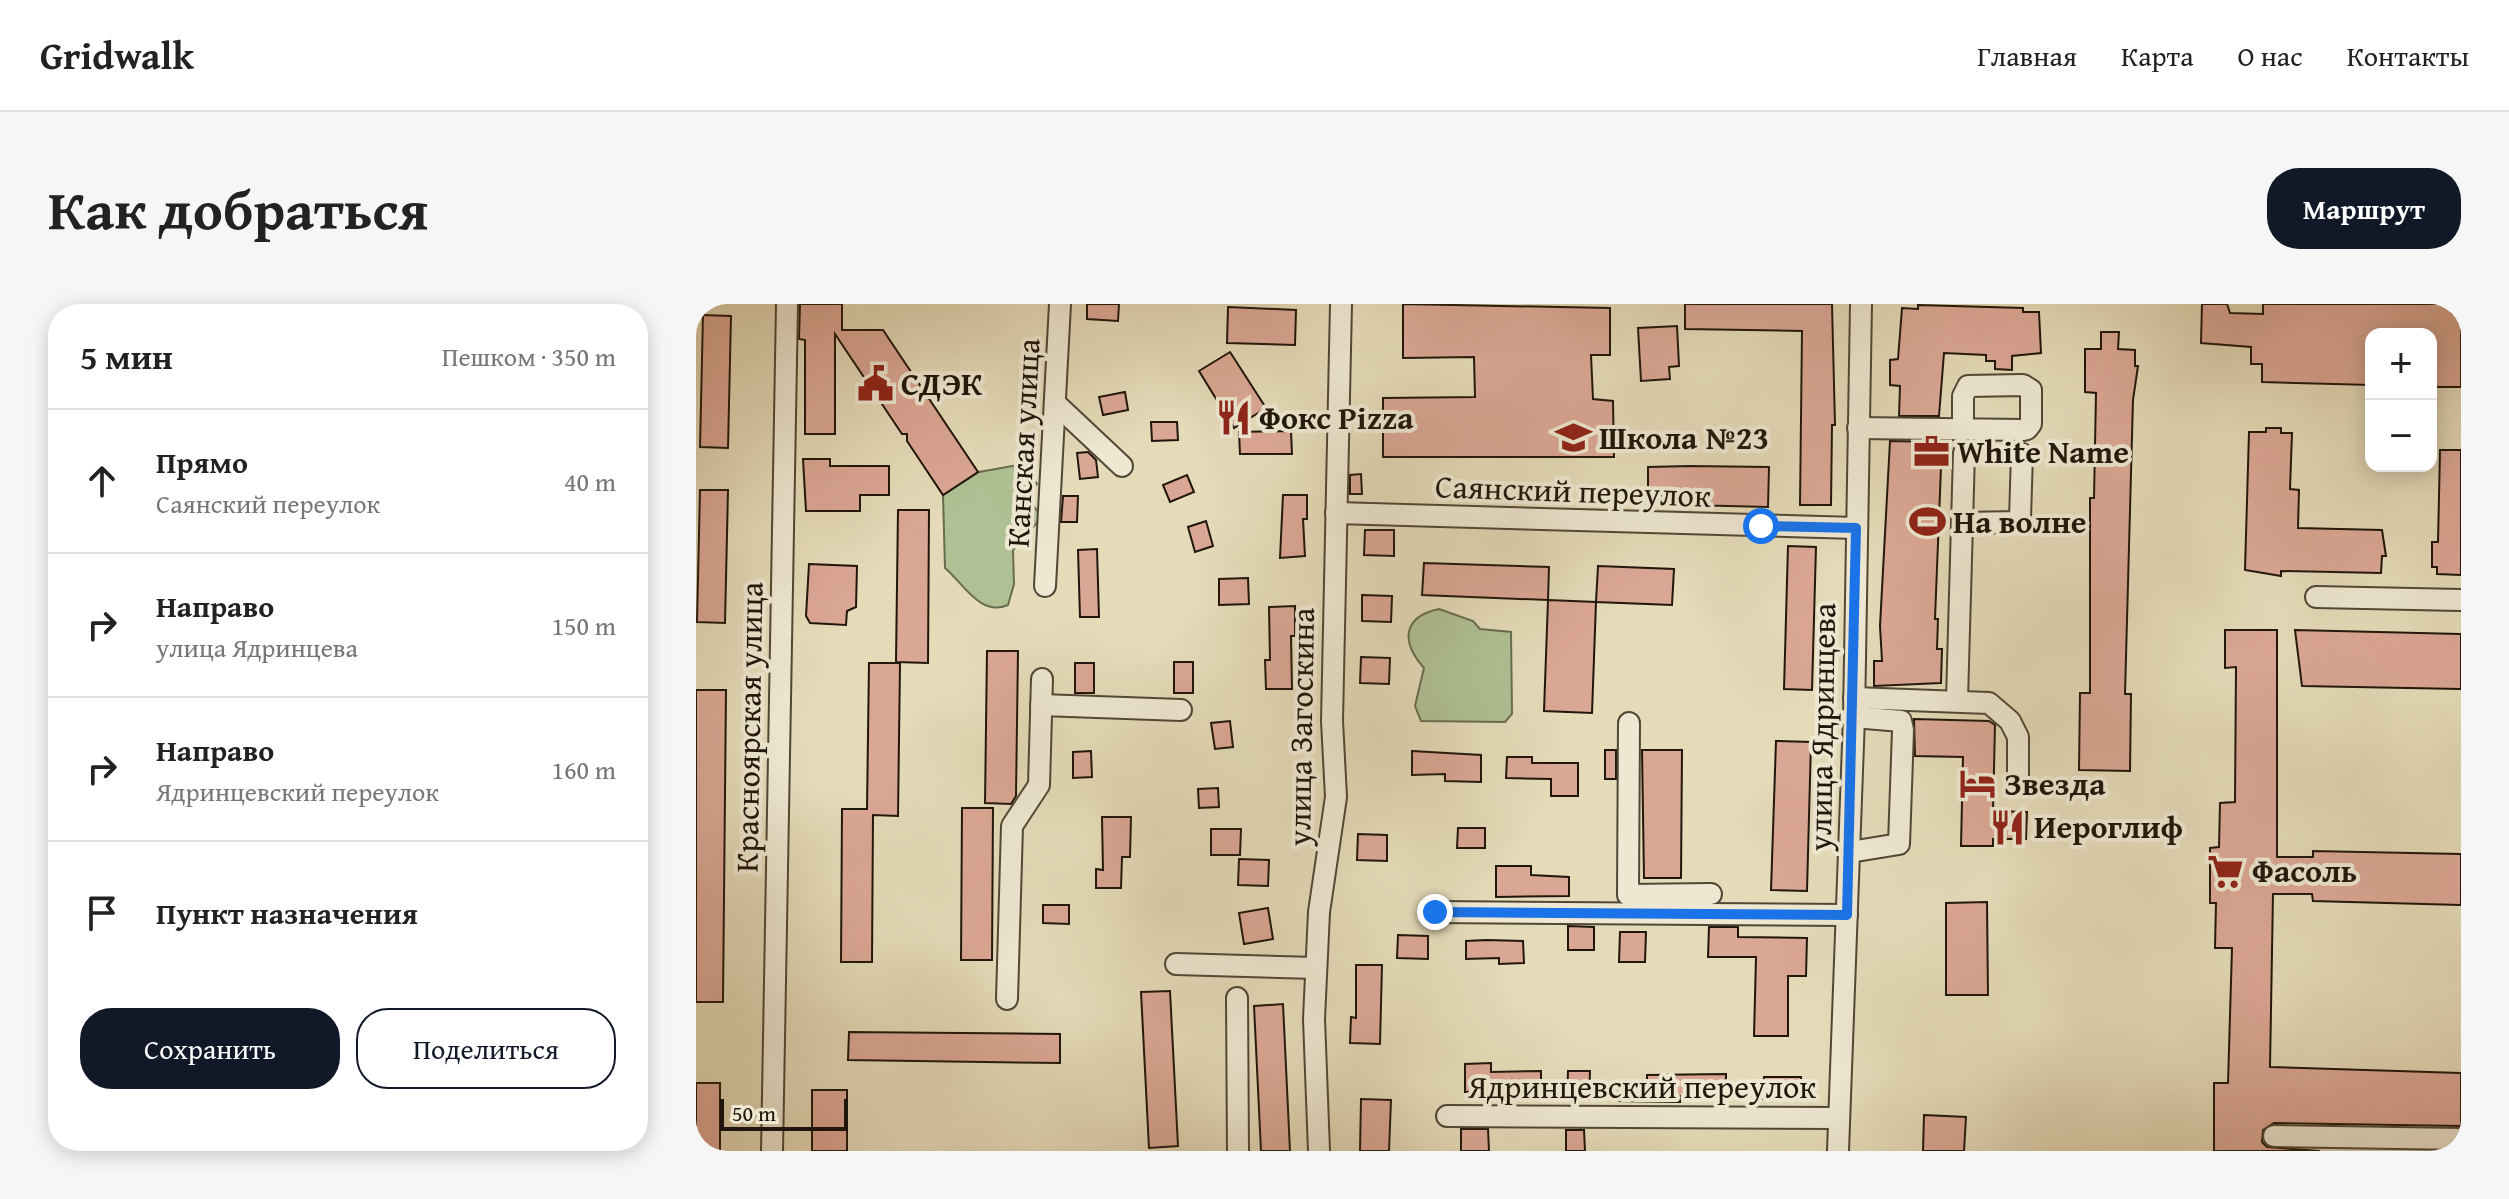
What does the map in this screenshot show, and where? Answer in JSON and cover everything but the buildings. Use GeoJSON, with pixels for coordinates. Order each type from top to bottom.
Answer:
{"type":"FeatureCollection","features":[{"type":"Feature","properties":{"kind":"street","name":"Красноярская улица"},"geometry":{"type":"LineString","coordinates":[[772,1151],[787,304]]}},
{"type":"Feature","properties":{"kind":"street","name":"Канская улица"},"geometry":{"type":"LineString","coordinates":[[1045,586],[1060,304]]}},
{"type":"Feature","properties":{"kind":"street","name":"улица Загоскина"},"geometry":{"type":"LineString","coordinates":[[1319,1151],[1314,1019],[1319,912],[1336,797],[1332,721],[1341,304]]}},
{"type":"Feature","properties":{"kind":"street","name":"улица Ядринцева"},"geometry":{"type":"LineString","coordinates":[[1838,1151],[1854,708],[1861,304]]}},
{"type":"Feature","properties":{"kind":"street"},"geometry":{"type":"LineString","coordinates":[[1056,404],[1122,466]]}},
{"type":"Feature","properties":{"kind":"street"},"geometry":{"type":"LineString","coordinates":[[1858,428],[1963,429]]}},
{"type":"Feature","properties":{"kind":"street"},"geometry":{"type":"LineString","coordinates":[[1957,700],[1964,453]]}},
{"type":"Feature","properties":{"kind":"street"},"geometry":{"type":"LineString","coordinates":[[1962,523],[2017,522],[2022,454]]}},
{"type":"Feature","properties":{"kind":"street","name":"Саянский переулок"},"geometry":{"type":"LineString","coordinates":[[1336,513],[1856,528]]}},
{"type":"Feature","properties":{"kind":"street"},"geometry":{"type":"LineString","coordinates":[[2316,597],[2461,600]]}},
{"type":"Feature","properties":{"kind":"street"},"geometry":{"type":"LineString","coordinates":[[1007,999],[1012,826],[1039,785],[1042,679]]}},
{"type":"Feature","properties":{"kind":"street"},"geometry":{"type":"LineString","coordinates":[[1854,708],[1957,700],[1989,703],[2010,721],[2018,737],[2018,782]]}},
{"type":"Feature","properties":{"kind":"street"},"geometry":{"type":"LineString","coordinates":[[1041,705],[1181,710]]}},
{"type":"Feature","properties":{"kind":"street"},"geometry":{"type":"LineString","coordinates":[[1850,852],[1899,844],[1903,730],[1901,721],[1854,708]]}},
{"type":"Feature","properties":{"kind":"street"},"geometry":{"type":"LineString","coordinates":[[1629,723],[1628,895],[1711,894]]}},
{"type":"Feature","properties":{"kind":"street"},"geometry":{"type":"LineString","coordinates":[[1435,912],[1847,915]]}},
{"type":"Feature","properties":{"kind":"street"},"geometry":{"type":"LineString","coordinates":[[1176,964],[1316,968]]}},
{"type":"Feature","properties":{"kind":"street"},"geometry":{"type":"LineString","coordinates":[[1237,998],[1238,1151]]}},
{"type":"Feature","properties":{"kind":"street","name":"Ядринцевский переулок"},"geometry":{"type":"LineString","coordinates":[[1447,1116],[1838,1118]]}},
{"type":"Feature","properties":{"kind":"street"},"geometry":{"type":"LineString","coordinates":[[2274,1136],[2349,1144],[2461,1139]]}},
{"type":"Feature","properties":{"kind":"green space"},"geometry":{"type":"Polygon","coordinates":[[[1023,464],[1037,484],[1026,496],[1042,517],[1013,550],[1014,584],[1008,605],[989,606],[973,597],[945,568],[943,495],[979,472],[1023,464]]]}},
{"type":"Feature","properties":{"kind":"green space"},"geometry":{"type":"Polygon","coordinates":[[[1439,609],[1473,621],[1480,629],[1511,632],[1512,714],[1505,722],[1421,721],[1415,706],[1424,668],[1411,649],[1409,632],[1418,618],[1439,609]]]}},
{"type":"Feature","properties":{"kind":"place","name":"СДЭК"},"geometry":{"type":"Point","coordinates":[875,384]}},
{"type":"Feature","properties":{"kind":"place","name":"Фокс Pizza"},"geometry":{"type":"Point","coordinates":[1233,418]}},
{"type":"Feature","properties":{"kind":"place","name":"Школа №23"},"geometry":{"type":"Point","coordinates":[1573,438]}},
{"type":"Feature","properties":{"kind":"place","name":"White Name"},"geometry":{"type":"Point","coordinates":[1931,452]}},
{"type":"Feature","properties":{"kind":"place","name":"На волне"},"geometry":{"type":"Point","coordinates":[1927,522]}},
{"type":"Feature","properties":{"kind":"place","name":"Звезда"},"geometry":{"type":"Point","coordinates":[1978,784]}},
{"type":"Feature","properties":{"kind":"place","name":"Иероглиф"},"geometry":{"type":"Point","coordinates":[2008,827]}},
{"type":"Feature","properties":{"kind":"place","name":"Фасоль"},"geometry":{"type":"Point","coordinates":[2226,871]}},
{"type":"Feature","properties":{"kind":"route"},"geometry":{"type":"LineString","coordinates":[[1435,912],[1847,915],[1856,528],[1761,526]]}}]}
